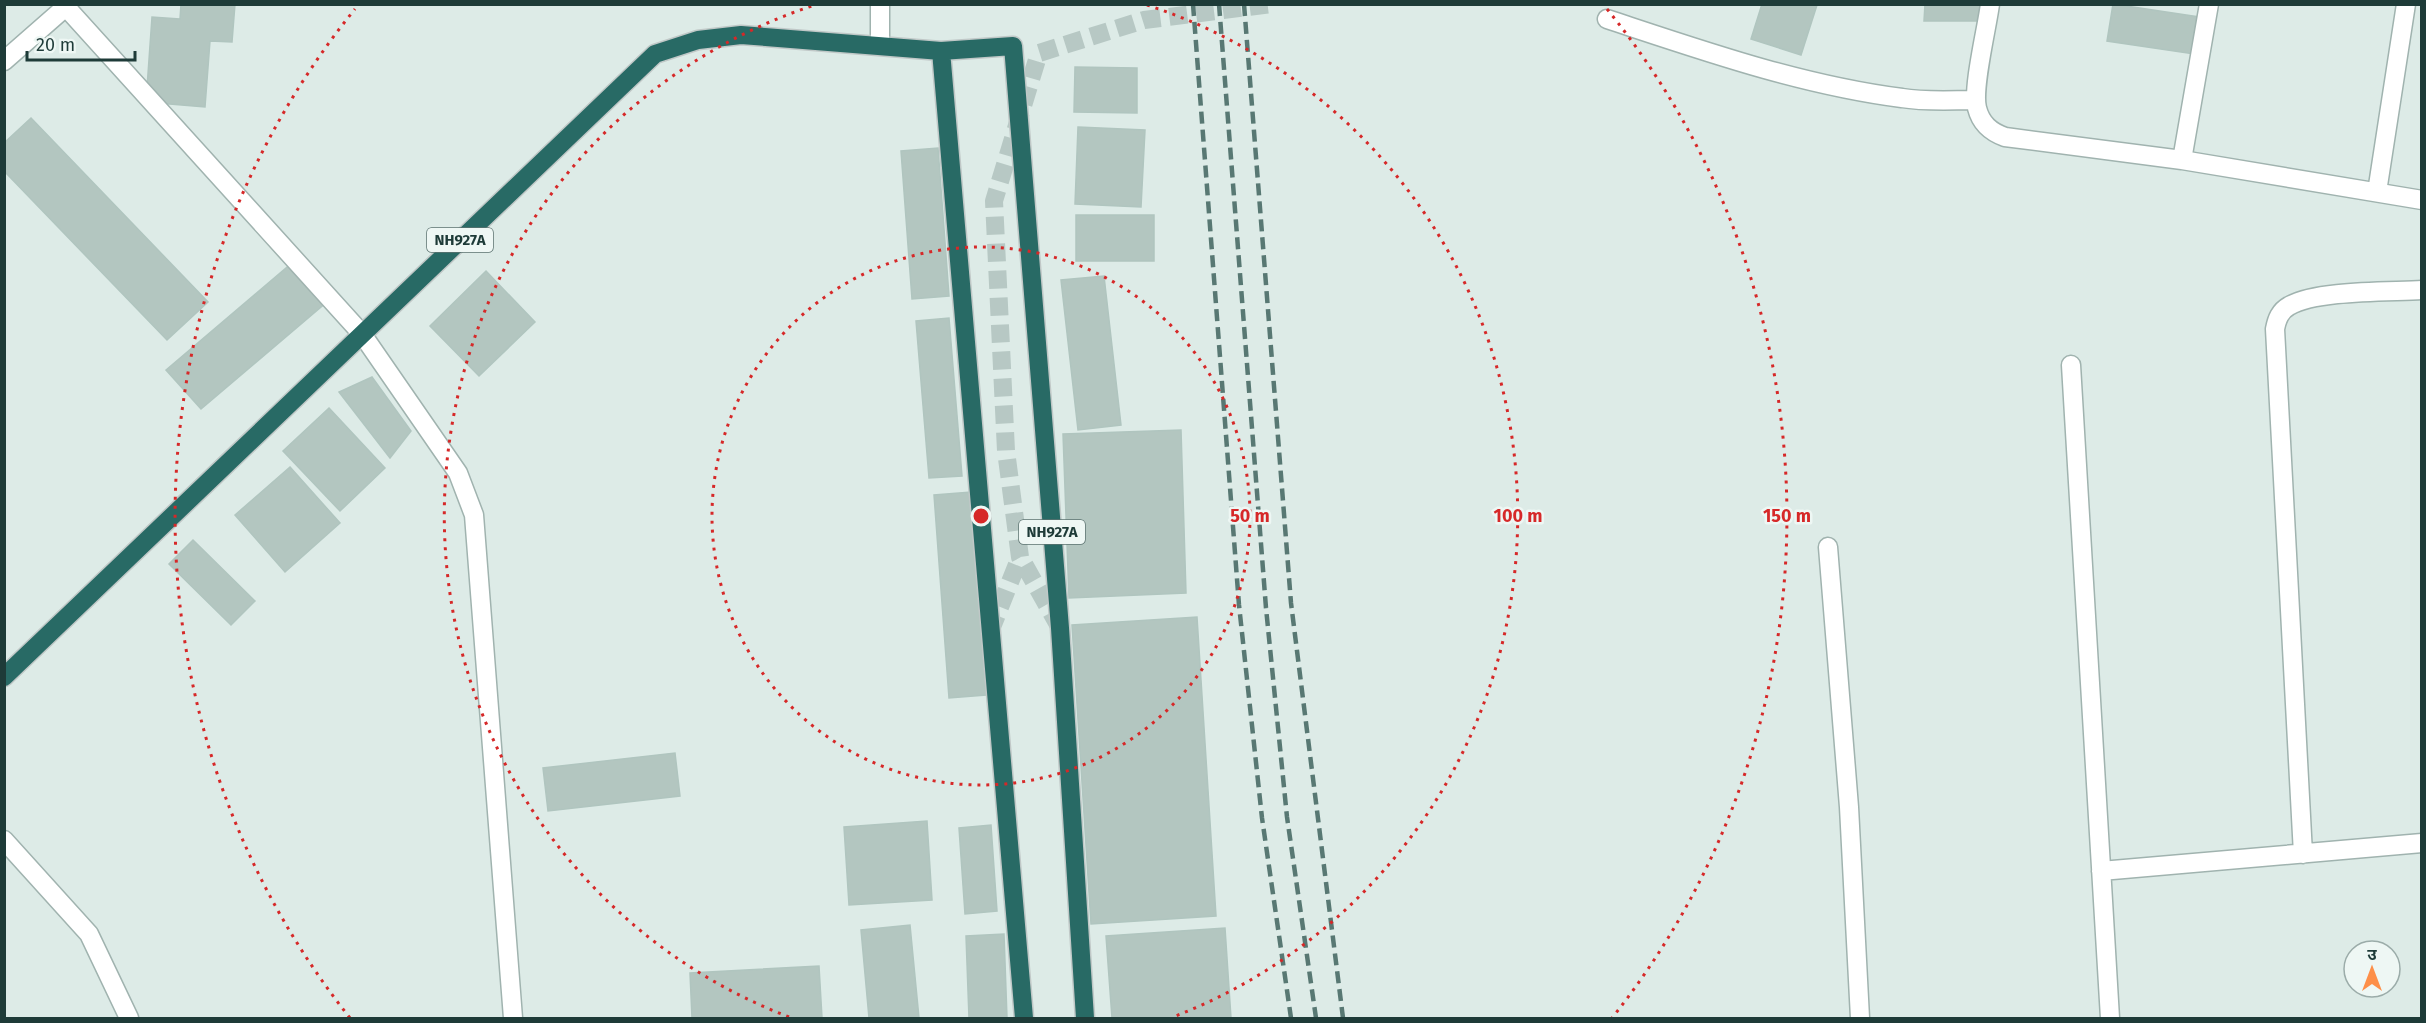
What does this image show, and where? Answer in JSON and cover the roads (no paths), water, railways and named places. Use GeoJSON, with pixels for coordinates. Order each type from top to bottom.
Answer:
{"type":"FeatureCollection","features":[{"type":"Feature","properties":{"kind":"highway","name":"NH927A"},"geometry":{"type":"LineString","coordinates":[[4,677],[655,54],[698,40],[741,35],[941,51],[1013,46],[1060,628],[1085,1018]]}},
{"type":"Feature","properties":{"kind":"highway"},"geometry":{"type":"LineString","coordinates":[[941,51],[1024,1018]]}},
{"type":"Feature","properties":{"kind":"street"},"geometry":{"type":"LineString","coordinates":[[880,4],[880,45]]}},
{"type":"Feature","properties":{"kind":"street"},"geometry":{"type":"LineString","coordinates":[[1990,4],[1976,100],[1983,122],[1992,132],[2005,137],[2182,160],[2421,200]]}},
{"type":"Feature","properties":{"kind":"street"},"geometry":{"type":"LineString","coordinates":[[2182,160],[2209,4]]}},
{"type":"Feature","properties":{"kind":"street"},"geometry":{"type":"LineString","coordinates":[[2377,192],[2406,4]]}},
{"type":"Feature","properties":{"kind":"street"},"geometry":{"type":"LineString","coordinates":[[4,62],[67,5],[362,334],[458,473],[474,515],[513,1018]]}},
{"type":"Feature","properties":{"kind":"street"},"geometry":{"type":"LineString","coordinates":[[1607,18],[1726,59],[1841,88],[1905,99],[1976,100]]}},
{"type":"Feature","properties":{"kind":"street"},"geometry":{"type":"LineString","coordinates":[[2303,854],[2275,328],[2277,317],[2288,306],[2313,297],[2421,290]]}},
{"type":"Feature","properties":{"kind":"street"},"geometry":{"type":"LineString","coordinates":[[2071,365],[2110,1018]]}},
{"type":"Feature","properties":{"kind":"street"},"geometry":{"type":"LineString","coordinates":[[1828,547],[1849,807],[1860,1018]]}},
{"type":"Feature","properties":{"kind":"street"},"geometry":{"type":"LineString","coordinates":[[4,840],[89,934],[129,1018]]}},
{"type":"Feature","properties":{"kind":"street"},"geometry":{"type":"LineString","coordinates":[[2101,871],[2421,843]]}},
{"type":"Feature","properties":{"kind":"tunnel"},"geometry":{"type":"LineString","coordinates":[[1060,628],[1020,557],[1006,451],[994,201],[1039,53],[1144,20],[1272,4]]}},
{"type":"Feature","properties":{"kind":"tunnel"},"geometry":{"type":"LineString","coordinates":[[990,632],[1020,557]]}},
{"type":"Feature","properties":{"kind":"railway"},"geometry":{"type":"LineString","coordinates":[[1193,4],[1239,605],[1262,818],[1291,1018]]}},
{"type":"Feature","properties":{"kind":"railway"},"geometry":{"type":"LineString","coordinates":[[1219,4],[1266,608],[1287,817],[1316,1018]]}},
{"type":"Feature","properties":{"kind":"railway"},"geometry":{"type":"LineString","coordinates":[[1244,4],[1291,603],[1343,1018]]}}]}
